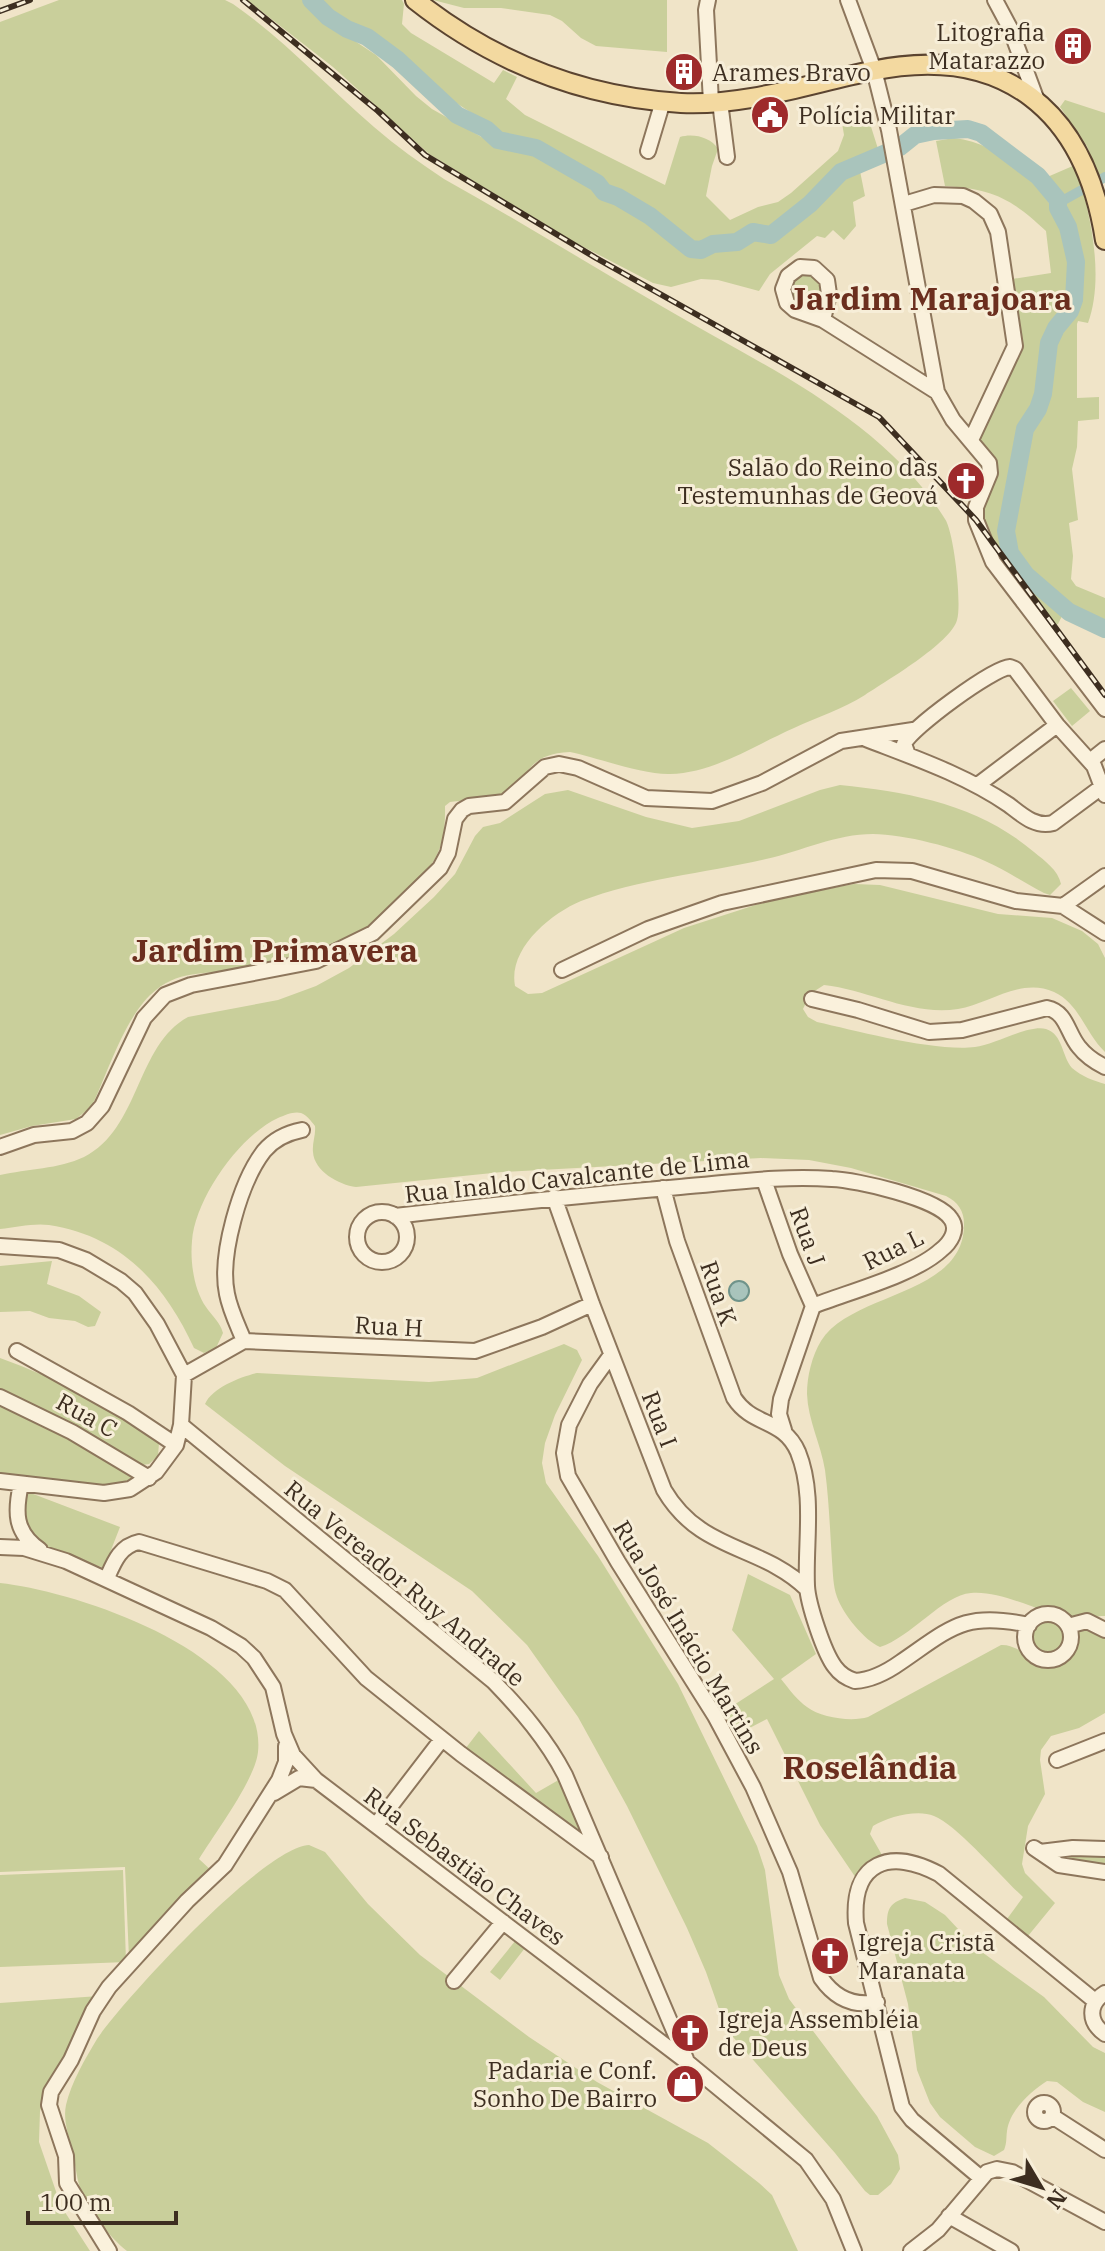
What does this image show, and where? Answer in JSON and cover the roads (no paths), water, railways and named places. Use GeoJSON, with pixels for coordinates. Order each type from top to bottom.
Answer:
{"type":"FeatureCollection","features":[{"type":"Feature","properties":{"kind":"main road"},"geometry":{"type":"LineString","coordinates":[[419,2],[488,50],[514,63],[566,82],[663,101],[715,102],[782,93],[874,70],[932,65],[958,67],[997,78],[1036,98],[1065,130],[1092,184],[1105,240]]}},
{"type":"Feature","properties":{"kind":"street"},"geometry":{"type":"LineString","coordinates":[[708,0],[706,10],[715,102],[727,157]]}},
{"type":"Feature","properties":{"kind":"street"},"geometry":{"type":"LineString","coordinates":[[848,0],[874,70],[889,130],[937,392],[953,420],[989,463],[990,473],[976,507],[976,520],[993,562],[1105,709]]}},
{"type":"Feature","properties":{"kind":"street"},"geometry":{"type":"LineString","coordinates":[[995,0],[1010,28],[1036,98]]}},
{"type":"Feature","properties":{"kind":"street"},"geometry":{"type":"LineString","coordinates":[[648,151],[663,101]]}},
{"type":"Feature","properties":{"kind":"street"},"geometry":{"type":"LineString","coordinates":[[904,204],[934,195],[963,196],[990,214],[998,232],[1015,346],[976,445]]}},
{"type":"Feature","properties":{"kind":"street"},"geometry":{"type":"LineString","coordinates":[[823,320],[937,392]]}},
{"type":"Feature","properties":{"kind":"street"},"geometry":{"type":"LineString","coordinates":[[865,739],[979,784],[1027,818],[1049,825],[1104,791],[1090,761],[1057,725],[1015,669],[1010,667],[999,668],[913,730],[904,744],[908,755]]}},
{"type":"Feature","properties":{"kind":"street"},"geometry":{"type":"LineString","coordinates":[[979,784],[1057,725]]}},
{"type":"Feature","properties":{"kind":"street"},"geometry":{"type":"LineString","coordinates":[[0,1147],[34,1135],[78,1129],[87,1123],[102,1106],[144,1018],[165,995],[191,985],[316,961],[373,933],[440,868],[448,853],[455,819],[462,810],[469,806],[505,802],[545,767],[567,764],[646,798],[712,801],[762,783],[841,741],[913,730]]}},
{"type":"Feature","properties":{"kind":"street"},"geometry":{"type":"LineString","coordinates":[[1090,761],[1105,749]]}},
{"type":"Feature","properties":{"kind":"street"},"geometry":{"type":"LineString","coordinates":[[562,970],[648,929],[722,903],[876,870],[912,871],[1002,898],[1063,906],[1105,933]]}},
{"type":"Feature","properties":{"kind":"street"},"geometry":{"type":"LineString","coordinates":[[1063,906],[1105,876]]}},
{"type":"Feature","properties":{"kind":"street"},"geometry":{"type":"LineString","coordinates":[[812,999],[929,1032],[962,1030],[1037,1010],[1056,1010],[1062,1015],[1080,1049],[1105,1067]]}},
{"type":"Feature","properties":{"kind":"street"},"geometry":{"type":"LineString","coordinates":[[184,1375],[244,1341],[226,1281],[227,1245],[237,1206],[264,1151],[286,1134],[302,1130]]}},
{"type":"Feature","properties":{"kind":"street","name":"Rua L"},"geometry":{"type":"LineString","coordinates":[[764,1180],[832,1179],[873,1185],[935,1206],[954,1223],[949,1242],[929,1259],[813,1306]]}},
{"type":"Feature","properties":{"kind":"street","name":"Rua Inaldo Cavalcante de Lima"},"geometry":{"type":"LineString","coordinates":[[395,1216],[554,1197],[764,1180]]}},
{"type":"Feature","properties":{"kind":"street","name":"Rua J"},"geometry":{"type":"LineString","coordinates":[[764,1180],[790,1254],[813,1306]]}},
{"type":"Feature","properties":{"kind":"street","name":"Rua K"},"geometry":{"type":"LineString","coordinates":[[663,1188],[677,1241],[734,1398],[743,1410],[758,1419]]}},
{"type":"Feature","properties":{"kind":"street","name":"Rua I"},"geometry":{"type":"LineString","coordinates":[[554,1197],[611,1355],[664,1490],[674,1507],[704,1533],[786,1572],[807,1589]]}},
{"type":"Feature","properties":{"kind":"street"},"geometry":{"type":"LineString","coordinates":[[0,1246],[59,1250],[73,1254],[121,1281],[135,1293],[157,1324],[184,1375],[181,1425],[176,1445],[149,1478],[119,1493],[0,1481]]}},
{"type":"Feature","properties":{"kind":"street","name":"Rua H"},"geometry":{"type":"LineString","coordinates":[[244,1341],[475,1351],[542,1327],[592,1304]]}},
{"type":"Feature","properties":{"kind":"street"},"geometry":{"type":"LineString","coordinates":[[813,1306],[781,1399],[779,1414],[784,1430],[797,1451],[805,1478],[807,1589],[831,1662],[841,1674],[855,1681],[881,1674],[961,1624],[997,1618],[1029,1625]]}},
{"type":"Feature","properties":{"kind":"street"},"geometry":{"type":"LineString","coordinates":[[17,1351],[128,1413],[176,1445]]}},
{"type":"Feature","properties":{"kind":"street","name":"Rua José Inácio Martins"},"geometry":{"type":"LineString","coordinates":[[611,1355],[590,1384],[569,1425],[564,1453],[568,1476],[715,1716],[753,1787],[790,1872],[821,1978],[832,1991],[851,2003],[877,2002]]}},
{"type":"Feature","properties":{"kind":"street","name":"Rua C"},"geometry":{"type":"LineString","coordinates":[[0,1397],[72,1432],[149,1478]]}},
{"type":"Feature","properties":{"kind":"street"},"geometry":{"type":"LineString","coordinates":[[758,1419],[772,1413],[781,1399]]}},
{"type":"Feature","properties":{"kind":"street"},"geometry":{"type":"LineString","coordinates":[[758,1419],[784,1430]]}},
{"type":"Feature","properties":{"kind":"street","name":"Rua Vereador Ruy Andrade"},"geometry":{"type":"LineString","coordinates":[[181,1425],[493,1681],[525,1715],[550,1748],[565,1775],[687,2062]]}},
{"type":"Feature","properties":{"kind":"street"},"geometry":{"type":"LineString","coordinates":[[21,1484],[16,1508],[20,1529],[32,1545],[57,1558]]}},
{"type":"Feature","properties":{"kind":"street"},"geometry":{"type":"LineString","coordinates":[[107,1578],[119,1554],[129,1545],[139,1542],[276,1585],[295,1598],[366,1678],[442,1739],[602,1857]]}},
{"type":"Feature","properties":{"kind":"street","name":"Rua Sebastião Chaves"},"geometry":{"type":"LineString","coordinates":[[0,1547],[37,1552],[107,1578],[211,1628],[241,1646],[254,1658],[273,1687],[284,1734],[295,1759],[316,1780],[687,2062],[811,2166],[833,2199],[851,2249]]}},
{"type":"Feature","properties":{"kind":"street"},"geometry":{"type":"LineString","coordinates":[[786,1572],[799,1575],[808,1567]]}},
{"type":"Feature","properties":{"kind":"street"},"geometry":{"type":"LineString","coordinates":[[1048,1614],[1062,1619],[1068,1626],[1071,1638],[1067,1650],[1050,1660],[1037,1657],[1028,1649],[1025,1637],[1029,1625],[1039,1616],[1048,1614]]}},
{"type":"Feature","properties":{"kind":"street"},"geometry":{"type":"LineString","coordinates":[[1068,1626],[1105,1619]]}},
{"type":"Feature","properties":{"kind":"street"},"geometry":{"type":"LineString","coordinates":[[1087,1621],[1105,1630]]}},
{"type":"Feature","properties":{"kind":"street"},"geometry":{"type":"LineString","coordinates":[[109,2251],[67,2183],[66,2156],[49,2105],[51,2092],[71,2060],[93,2011],[109,1987],[187,1901],[218,1873],[268,1799],[286,1762],[284,1734]]}},
{"type":"Feature","properties":{"kind":"street"},"geometry":{"type":"LineString","coordinates":[[376,1825],[442,1739]]}},
{"type":"Feature","properties":{"kind":"street"},"geometry":{"type":"LineString","coordinates":[[1057,1760],[1105,1741]]}},
{"type":"Feature","properties":{"kind":"street"},"geometry":{"type":"LineString","coordinates":[[268,1799],[293,1781],[305,1778],[316,1780]]}},
{"type":"Feature","properties":{"kind":"street"},"geometry":{"type":"LineString","coordinates":[[1105,1849],[1037,1850],[1059,1865],[1105,1872]]}},
{"type":"Feature","properties":{"kind":"street"},"geometry":{"type":"LineString","coordinates":[[981,2178],[912,2120],[902,2107],[858,1930],[856,1908],[859,1891],[868,1874],[877,1864],[887,1860],[925,1868],[947,1879],[1100,1997],[1092,2011],[1093,2021],[1105,2034]]}},
{"type":"Feature","properties":{"kind":"street"},"geometry":{"type":"LineString","coordinates":[[454,1981],[503,1922]]}},
{"type":"Feature","properties":{"kind":"street"},"geometry":{"type":"LineString","coordinates":[[1052,2116],[1105,2150]]}},
{"type":"Feature","properties":{"kind":"street"},"geometry":{"type":"LineString","coordinates":[[911,2251],[930,2238],[981,2178],[997,2169],[1012,2172],[1105,2222]]}},
{"type":"Feature","properties":{"kind":"street"},"geometry":{"type":"LineString","coordinates":[[949,2216],[1011,2251]]}},
{"type":"Feature","properties":{"kind":"water"},"geometry":{"type":"Polygon","coordinates":[[[739,1281],[746,1284],[749,1291],[746,1298],[739,1301],[732,1298],[729,1291],[732,1284],[739,1281]]]}},
{"type":"Feature","properties":{"kind":"waterway"},"geometry":{"type":"LineString","coordinates":[[311,0],[328,17],[367,37],[398,60],[457,115],[486,129],[498,140],[536,148],[597,183],[604,192],[650,216],[691,249],[701,250],[713,244],[737,242],[753,232],[771,235],[810,204],[841,172],[900,147],[915,135],[934,131],[968,129],[981,133],[1038,176],[1058,200],[1058,208],[1068,227],[1076,262],[1074,300],[1049,343],[1043,394],[1038,409],[1025,429],[1006,531],[1010,553],[1026,575],[1069,612],[1105,629]]}},
{"type":"Feature","properties":{"kind":"waterway"},"geometry":{"type":"LineString","coordinates":[[1062,201],[1105,177]]}},
{"type":"Feature","properties":{"kind":"railway"},"geometry":{"type":"LineString","coordinates":[[0,11],[30,0]]}},
{"type":"Feature","properties":{"kind":"railway"},"geometry":{"type":"LineString","coordinates":[[243,0],[378,111],[425,155],[596,258],[879,417],[976,520],[1105,695]]}},
{"type":"Feature","properties":{"kind":"place","name":"Litografia Matarazzo"},"geometry":{"type":"Point","coordinates":[1073,46]}},
{"type":"Feature","properties":{"kind":"place","name":"Arames Bravo"},"geometry":{"type":"Point","coordinates":[684,72]}},
{"type":"Feature","properties":{"kind":"place","name":"Polícia Militar"},"geometry":{"type":"Point","coordinates":[770,115]}},
{"type":"Feature","properties":{"kind":"place","name":"Salão do Reino das Testemunhas de Geová"},"geometry":{"type":"Point","coordinates":[966,481]}},
{"type":"Feature","properties":{"kind":"place","name":"Igreja Cristã Maranata"},"geometry":{"type":"Point","coordinates":[830,1956]}},
{"type":"Feature","properties":{"kind":"place","name":"Igreja Assembléia de Deus"},"geometry":{"type":"Point","coordinates":[690,2033]}},
{"type":"Feature","properties":{"kind":"place","name":"Padaria e Conf. Sonho De Bairro"},"geometry":{"type":"Point","coordinates":[685,2084]}},
{"type":"Feature","properties":{"kind":"district","name":"Jardim Marajoara"},"geometry":{"type":"Point","coordinates":[931,298]}},
{"type":"Feature","properties":{"kind":"district","name":"Jardim Primavera"},"geometry":{"type":"Point","coordinates":[275,950]}},
{"type":"Feature","properties":{"kind":"district","name":"Roselândia"},"geometry":{"type":"Point","coordinates":[870,1767]}}]}
